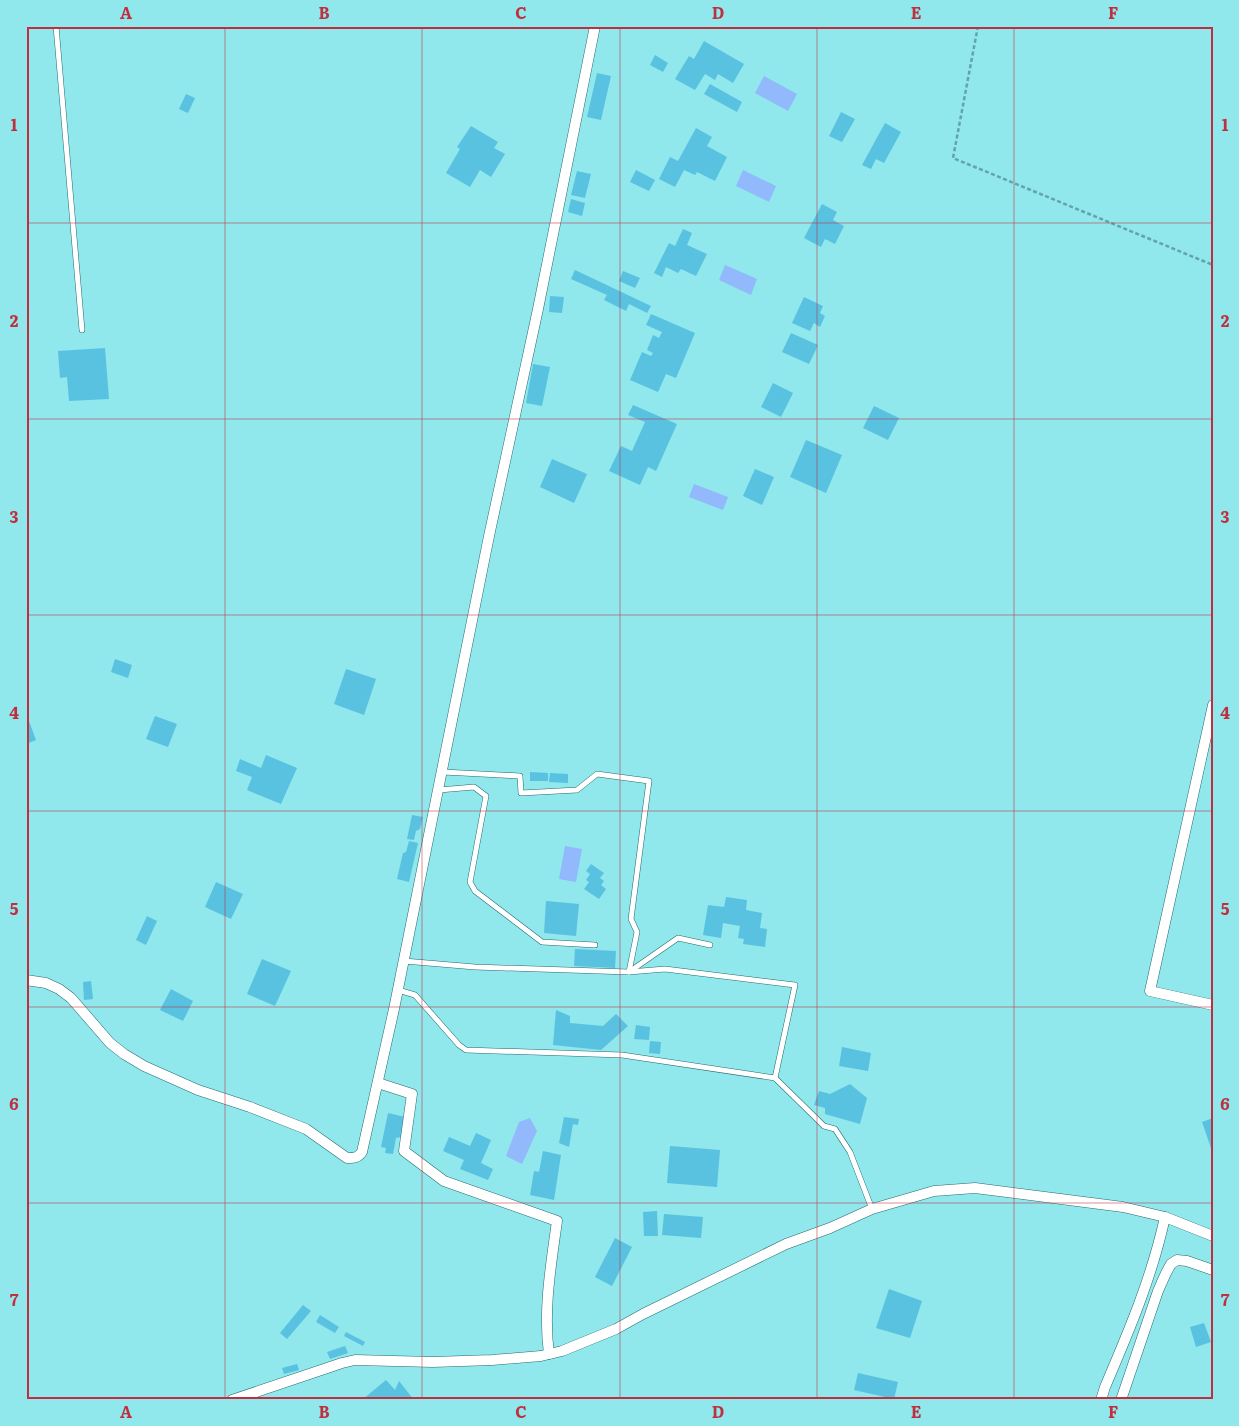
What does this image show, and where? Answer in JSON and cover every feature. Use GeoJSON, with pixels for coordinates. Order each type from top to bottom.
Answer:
{"type":"FeatureCollection","features":[{"type":"Feature","properties":{"kind":"street"},"geometry":{"type":"LineString","coordinates":[[26,980],[46,983],[59,989],[71,998],[110,1043],[144,1066],[198,1090],[250,1107],[306,1129],[347,1158],[359,1156],[362,1152],[398,990],[489,536],[538,309],[595,26]]}},
{"type":"Feature","properties":{"kind":"street"},"geometry":{"type":"LineString","coordinates":[[1213,705],[1150,991],[1213,1005]]}},
{"type":"Feature","properties":{"kind":"street"},"geometry":{"type":"LineString","coordinates":[[378,1083],[412,1094],[404,1151],[444,1181],[557,1221],[546,1329],[549,1354]]}},
{"type":"Feature","properties":{"kind":"street"},"geometry":{"type":"LineString","coordinates":[[232,1400],[354,1360],[434,1362],[492,1360],[549,1354],[577,1346],[597,1338],[786,1244],[830,1228],[872,1209],[934,1191],[976,1188],[1123,1207],[1165,1217],[1213,1236]]}},
{"type":"Feature","properties":{"kind":"street"},"geometry":{"type":"LineString","coordinates":[[1101,1400],[1139,1306],[1160,1241],[1165,1217]]}},
{"type":"Feature","properties":{"kind":"street"},"geometry":{"type":"LineString","coordinates":[[1121,1400],[1158,1291],[1171,1264],[1177,1260],[1187,1261],[1213,1270]]}},
{"type":"Feature","properties":{"kind":"lane"},"geometry":{"type":"LineString","coordinates":[[56,26],[82,330]]}},
{"type":"Feature","properties":{"kind":"lane"},"geometry":{"type":"LineString","coordinates":[[443,772],[520,776],[521,793],[577,790],[597,774],[649,781],[631,919],[636,932],[629,972]]}},
{"type":"Feature","properties":{"kind":"lane"},"geometry":{"type":"LineString","coordinates":[[439,790],[474,788],[486,796],[470,882],[475,891],[542,942],[595,945]]}},
{"type":"Feature","properties":{"kind":"lane"},"geometry":{"type":"LineString","coordinates":[[629,972],[678,938],[710,944]]}},
{"type":"Feature","properties":{"kind":"lane"},"geometry":{"type":"LineString","coordinates":[[404,961],[475,967],[629,972],[665,969],[795,985],[776,1078]]}},
{"type":"Feature","properties":{"kind":"lane"},"geometry":{"type":"LineString","coordinates":[[398,990],[415,995],[459,1045],[466,1050],[622,1055],[776,1078],[824,1126],[835,1129],[850,1152],[872,1209]]}},
{"type":"Feature","properties":{"kind":"path"},"geometry":{"type":"LineString","coordinates":[[978,26],[953,158],[1213,265]]}},
{"type":"Feature","properties":{"kind":"water"},"geometry":{"type":"Polygon","coordinates":[[[764,76],[797,94],[788,111],[755,93],[764,76]]]}},
{"type":"Feature","properties":{"kind":"water"},"geometry":{"type":"Polygon","coordinates":[[[743,170],[776,186],[769,202],[736,186],[743,170]]]}},
{"type":"Feature","properties":{"kind":"water"},"geometry":{"type":"Polygon","coordinates":[[[725,265],[757,279],[751,295],[719,280],[725,265]]]}},
{"type":"Feature","properties":{"kind":"water"},"geometry":{"type":"Polygon","coordinates":[[[694,484],[728,497],[723,510],[689,497],[694,484]]]}},
{"type":"Feature","properties":{"kind":"water"},"geometry":{"type":"Polygon","coordinates":[[[565,846],[582,849],[576,882],[559,879],[565,846]]]}},
{"type":"Feature","properties":{"kind":"water"},"geometry":{"type":"Polygon","coordinates":[[[530,1118],[537,1131],[522,1164],[506,1156],[519,1122],[530,1118]]]}},
{"type":"Feature","properties":{"kind":"building"},"geometry":{"type":"Polygon","coordinates":[[[704,41],[744,64],[733,83],[718,74],[715,80],[705,74],[695,90],[675,79],[689,56],[694,59],[704,41]]]}},
{"type":"Feature","properties":{"kind":"building"},"geometry":{"type":"Polygon","coordinates":[[[655,55],[668,63],[663,72],[650,65],[655,55]]]}},
{"type":"Feature","properties":{"kind":"building"},"geometry":{"type":"Polygon","coordinates":[[[597,73],[611,76],[601,120],[587,117],[597,73]]]}},
{"type":"Feature","properties":{"kind":"building"},"geometry":{"type":"Polygon","coordinates":[[[710,84],[742,102],[737,112],[704,94],[710,84]]]}},
{"type":"Feature","properties":{"kind":"building"},"geometry":{"type":"Polygon","coordinates":[[[186,94],[195,98],[188,113],[179,109],[186,94]]]}},
{"type":"Feature","properties":{"kind":"building"},"geometry":{"type":"Polygon","coordinates":[[[841,112],[855,119],[842,142],[829,136],[841,112]]]}},
{"type":"Feature","properties":{"kind":"building"},"geometry":{"type":"Polygon","coordinates":[[[885,123],[901,132],[884,163],[876,159],[871,169],[862,165],[885,123]]]}},
{"type":"Feature","properties":{"kind":"building"},"geometry":{"type":"Polygon","coordinates":[[[471,126],[498,142],[494,148],[505,154],[491,177],[480,170],[470,187],[446,173],[460,149],[457,147],[471,126]]]}},
{"type":"Feature","properties":{"kind":"building"},"geometry":{"type":"Polygon","coordinates":[[[696,128],[712,137],[707,146],[727,157],[715,181],[697,172],[695,175],[684,170],[675,187],[659,179],[670,157],[678,161],[696,128]]]}},
{"type":"Feature","properties":{"kind":"building"},"geometry":{"type":"Polygon","coordinates":[[[636,170],[655,180],[649,191],[630,182],[636,170]]]}},
{"type":"Feature","properties":{"kind":"building"},"geometry":{"type":"Polygon","coordinates":[[[577,171],[591,174],[585,198],[571,195],[577,171]]]}},
{"type":"Feature","properties":{"kind":"building"},"geometry":{"type":"Polygon","coordinates":[[[571,199],[585,203],[582,216],[568,212],[571,199]]]}},
{"type":"Feature","properties":{"kind":"building"},"geometry":{"type":"Polygon","coordinates":[[[822,204],[837,212],[833,220],[844,226],[835,244],[825,239],[821,247],[804,238],[822,204]]]}},
{"type":"Feature","properties":{"kind":"building"},"geometry":{"type":"Polygon","coordinates":[[[683,229],[692,233],[687,245],[707,254],[696,276],[681,269],[678,273],[666,267],[662,277],[654,273],[669,243],[675,246],[683,229]]]}},
{"type":"Feature","properties":{"kind":"building"},"geometry":{"type":"Polygon","coordinates":[[[575,270],[651,306],[647,313],[629,304],[626,311],[604,300],[607,295],[571,279],[575,270]]]}},
{"type":"Feature","properties":{"kind":"building"},"geometry":{"type":"Polygon","coordinates":[[[623,271],[640,278],[635,288],[619,281],[623,271]]]}},
{"type":"Feature","properties":{"kind":"building"},"geometry":{"type":"Polygon","coordinates":[[[550,296],[564,297],[562,313],[549,312],[550,296]]]}},
{"type":"Feature","properties":{"kind":"building"},"geometry":{"type":"Polygon","coordinates":[[[804,297],[823,306],[820,313],[825,316],[820,327],[814,323],[810,331],[792,323],[804,297]]]}},
{"type":"Feature","properties":{"kind":"building"},"geometry":{"type":"Polygon","coordinates":[[[651,314],[695,333],[676,378],[666,374],[658,392],[630,380],[642,352],[651,356],[653,353],[647,350],[653,335],[659,338],[662,332],[646,325],[651,314]]]}},
{"type":"Feature","properties":{"kind":"building"},"geometry":{"type":"Polygon","coordinates":[[[791,333],[818,345],[809,364],[782,352],[791,333]]]}},
{"type":"Feature","properties":{"kind":"building"},"geometry":{"type":"Polygon","coordinates":[[[105,348],[109,399],[69,401],[67,377],[60,378],[58,351],[105,348]]]}},
{"type":"Feature","properties":{"kind":"building"},"geometry":{"type":"Polygon","coordinates":[[[533,364],[550,367],[542,406],[526,403],[533,364]]]}},
{"type":"Feature","properties":{"kind":"building"},"geometry":{"type":"Polygon","coordinates":[[[773,383],[793,393],[781,417],[761,407],[773,383]]]}},
{"type":"Feature","properties":{"kind":"building"},"geometry":{"type":"Polygon","coordinates":[[[633,405],[677,424],[656,471],[648,467],[640,485],[609,471],[621,446],[632,451],[645,422],[628,415],[633,405]]]}},
{"type":"Feature","properties":{"kind":"building"},"geometry":{"type":"Polygon","coordinates":[[[874,406],[899,418],[888,440],[863,428],[874,406]]]}},
{"type":"Feature","properties":{"kind":"building"},"geometry":{"type":"Polygon","coordinates":[[[806,440],[842,455],[826,493],[790,477],[806,440]]]}},
{"type":"Feature","properties":{"kind":"building"},"geometry":{"type":"Polygon","coordinates":[[[552,459],[587,474],[574,503],[540,487],[552,459]]]}},
{"type":"Feature","properties":{"kind":"building"},"geometry":{"type":"Polygon","coordinates":[[[755,469],[774,477],[762,505],[743,496],[755,469]]]}},
{"type":"Feature","properties":{"kind":"building"},"geometry":{"type":"Polygon","coordinates":[[[115,659],[132,665],[128,678],[111,672],[115,659]]]}},
{"type":"Feature","properties":{"kind":"building"},"geometry":{"type":"Polygon","coordinates":[[[346,669],[376,679],[364,715],[334,704],[346,669]]]}},
{"type":"Feature","properties":{"kind":"building"},"geometry":{"type":"Polygon","coordinates":[[[26,713],[36,740],[26,744],[26,713]]]}},
{"type":"Feature","properties":{"kind":"building"},"geometry":{"type":"Polygon","coordinates":[[[155,716],[177,724],[168,747],[146,739],[155,716]]]}},
{"type":"Feature","properties":{"kind":"building"},"geometry":{"type":"Polygon","coordinates":[[[266,755],[297,768],[281,804],[247,790],[252,777],[236,771],[240,759],[261,768],[266,755]]]}},
{"type":"Feature","properties":{"kind":"building"},"geometry":{"type":"Polygon","coordinates":[[[530,772],[548,773],[548,781],[530,781],[530,772]]]}},
{"type":"Feature","properties":{"kind":"building"},"geometry":{"type":"Polygon","coordinates":[[[550,773],[568,774],[568,783],[549,782],[550,773]]]}},
{"type":"Feature","properties":{"kind":"building"},"geometry":{"type":"Polygon","coordinates":[[[412,815],[423,817],[420,829],[416,831],[414,840],[407,839],[412,815]]]}},
{"type":"Feature","properties":{"kind":"building"},"geometry":{"type":"Polygon","coordinates":[[[409,841],[418,843],[409,882],[397,879],[403,853],[406,852],[409,841]]]}},
{"type":"Feature","properties":{"kind":"building"},"geometry":{"type":"Polygon","coordinates":[[[591,864],[604,873],[600,878],[604,881],[601,885],[606,889],[599,899],[584,889],[589,882],[586,880],[590,874],[586,871],[591,864]]]}},
{"type":"Feature","properties":{"kind":"building"},"geometry":{"type":"Polygon","coordinates":[[[216,882],[243,894],[231,919],[205,907],[216,882]]]}},
{"type":"Feature","properties":{"kind":"building"},"geometry":{"type":"Polygon","coordinates":[[[726,897],[747,900],[746,910],[762,913],[760,928],[767,929],[765,947],[743,944],[744,939],[738,938],[740,926],[723,923],[721,938],[703,935],[708,905],[724,907],[726,897]]]}},
{"type":"Feature","properties":{"kind":"building"},"geometry":{"type":"Polygon","coordinates":[[[546,901],[579,904],[576,936],[544,933],[546,901]]]}},
{"type":"Feature","properties":{"kind":"building"},"geometry":{"type":"Polygon","coordinates":[[[147,916],[157,921],[146,945],[136,940],[147,916]]]}},
{"type":"Feature","properties":{"kind":"building"},"geometry":{"type":"Polygon","coordinates":[[[575,949],[616,951],[615,968],[574,966],[575,949]]]}},
{"type":"Feature","properties":{"kind":"building"},"geometry":{"type":"Polygon","coordinates":[[[262,959],[291,971],[275,1006],[247,994],[262,959]]]}},
{"type":"Feature","properties":{"kind":"building"},"geometry":{"type":"Polygon","coordinates":[[[91,981],[93,999],[84,1000],[83,982],[91,981]]]}},
{"type":"Feature","properties":{"kind":"building"},"geometry":{"type":"Polygon","coordinates":[[[171,989],[193,1001],[183,1021],[160,1010],[171,989]]]}},
{"type":"Feature","properties":{"kind":"building"},"geometry":{"type":"Polygon","coordinates":[[[556,1010],[570,1016],[570,1023],[603,1026],[616,1014],[628,1026],[601,1050],[553,1045],[556,1010]]]}},
{"type":"Feature","properties":{"kind":"building"},"geometry":{"type":"Polygon","coordinates":[[[636,1025],[650,1027],[649,1040],[634,1039],[636,1025]]]}},
{"type":"Feature","properties":{"kind":"building"},"geometry":{"type":"Polygon","coordinates":[[[650,1041],[661,1042],[660,1054],[649,1053],[650,1041]]]}},
{"type":"Feature","properties":{"kind":"building"},"geometry":{"type":"Polygon","coordinates":[[[842,1047],[871,1053],[868,1071],[839,1066],[842,1047]]]}},
{"type":"Feature","properties":{"kind":"building"},"geometry":{"type":"Polygon","coordinates":[[[850,1084],[867,1098],[860,1124],[825,1114],[825,1108],[814,1105],[819,1091],[830,1094],[850,1084]]]}},
{"type":"Feature","properties":{"kind":"building"},"geometry":{"type":"Polygon","coordinates":[[[388,1113],[405,1117],[401,1137],[396,1138],[393,1154],[385,1153],[386,1148],[381,1147],[388,1113]]]}},
{"type":"Feature","properties":{"kind":"building"},"geometry":{"type":"Polygon","coordinates":[[[564,1117],[579,1119],[578,1125],[573,1124],[569,1147],[559,1143],[564,1117]]]}},
{"type":"Feature","properties":{"kind":"building"},"geometry":{"type":"Polygon","coordinates":[[[1213,1118],[1213,1151],[1212,1151],[1202,1122],[1213,1118]]]}},
{"type":"Feature","properties":{"kind":"building"},"geometry":{"type":"Polygon","coordinates":[[[476,1133],[491,1140],[481,1163],[493,1169],[488,1180],[460,1169],[464,1160],[443,1151],[449,1137],[470,1146],[476,1133]]]}},
{"type":"Feature","properties":{"kind":"building"},"geometry":{"type":"Polygon","coordinates":[[[670,1146],[720,1150],[717,1187],[667,1183],[670,1146]]]}},
{"type":"Feature","properties":{"kind":"building"},"geometry":{"type":"Polygon","coordinates":[[[543,1151],[561,1155],[554,1200],[530,1195],[534,1171],[539,1172],[543,1151]]]}},
{"type":"Feature","properties":{"kind":"building"},"geometry":{"type":"Polygon","coordinates":[[[657,1211],[658,1236],[644,1236],[643,1212],[657,1211]]]}},
{"type":"Feature","properties":{"kind":"building"},"geometry":{"type":"Polygon","coordinates":[[[664,1214],[703,1217],[701,1238],[662,1235],[664,1214]]]}},
{"type":"Feature","properties":{"kind":"building"},"geometry":{"type":"Polygon","coordinates":[[[615,1238],[632,1247],[612,1286],[595,1277],[615,1238]]]}},
{"type":"Feature","properties":{"kind":"building"},"geometry":{"type":"Polygon","coordinates":[[[889,1289],[922,1301],[910,1338],[876,1328],[889,1289]]]}},
{"type":"Feature","properties":{"kind":"building"},"geometry":{"type":"Polygon","coordinates":[[[303,1305],[311,1311],[287,1339],[280,1333],[303,1305]]]}},
{"type":"Feature","properties":{"kind":"building"},"geometry":{"type":"Polygon","coordinates":[[[320,1315],[339,1327],[335,1333],[316,1322],[320,1315]]]}},
{"type":"Feature","properties":{"kind":"building"},"geometry":{"type":"Polygon","coordinates":[[[1204,1323],[1211,1342],[1196,1347],[1190,1327],[1204,1323]]]}},
{"type":"Feature","properties":{"kind":"building"},"geometry":{"type":"Polygon","coordinates":[[[346,1332],[365,1342],[363,1346],[344,1336],[346,1332]]]}},
{"type":"Feature","properties":{"kind":"building"},"geometry":{"type":"Polygon","coordinates":[[[345,1346],[348,1353],[330,1359],[327,1352],[345,1346]]]}},
{"type":"Feature","properties":{"kind":"building"},"geometry":{"type":"Polygon","coordinates":[[[297,1364],[299,1370],[284,1374],[282,1368],[297,1364]]]}},
{"type":"Feature","properties":{"kind":"building"},"geometry":{"type":"Polygon","coordinates":[[[858,1373],[898,1382],[894,1399],[854,1390],[858,1373]]]}},
{"type":"Feature","properties":{"kind":"building"},"geometry":{"type":"Polygon","coordinates":[[[386,1380],[395,1390],[399,1381],[414,1400],[362,1400],[386,1380]]]}}]}
